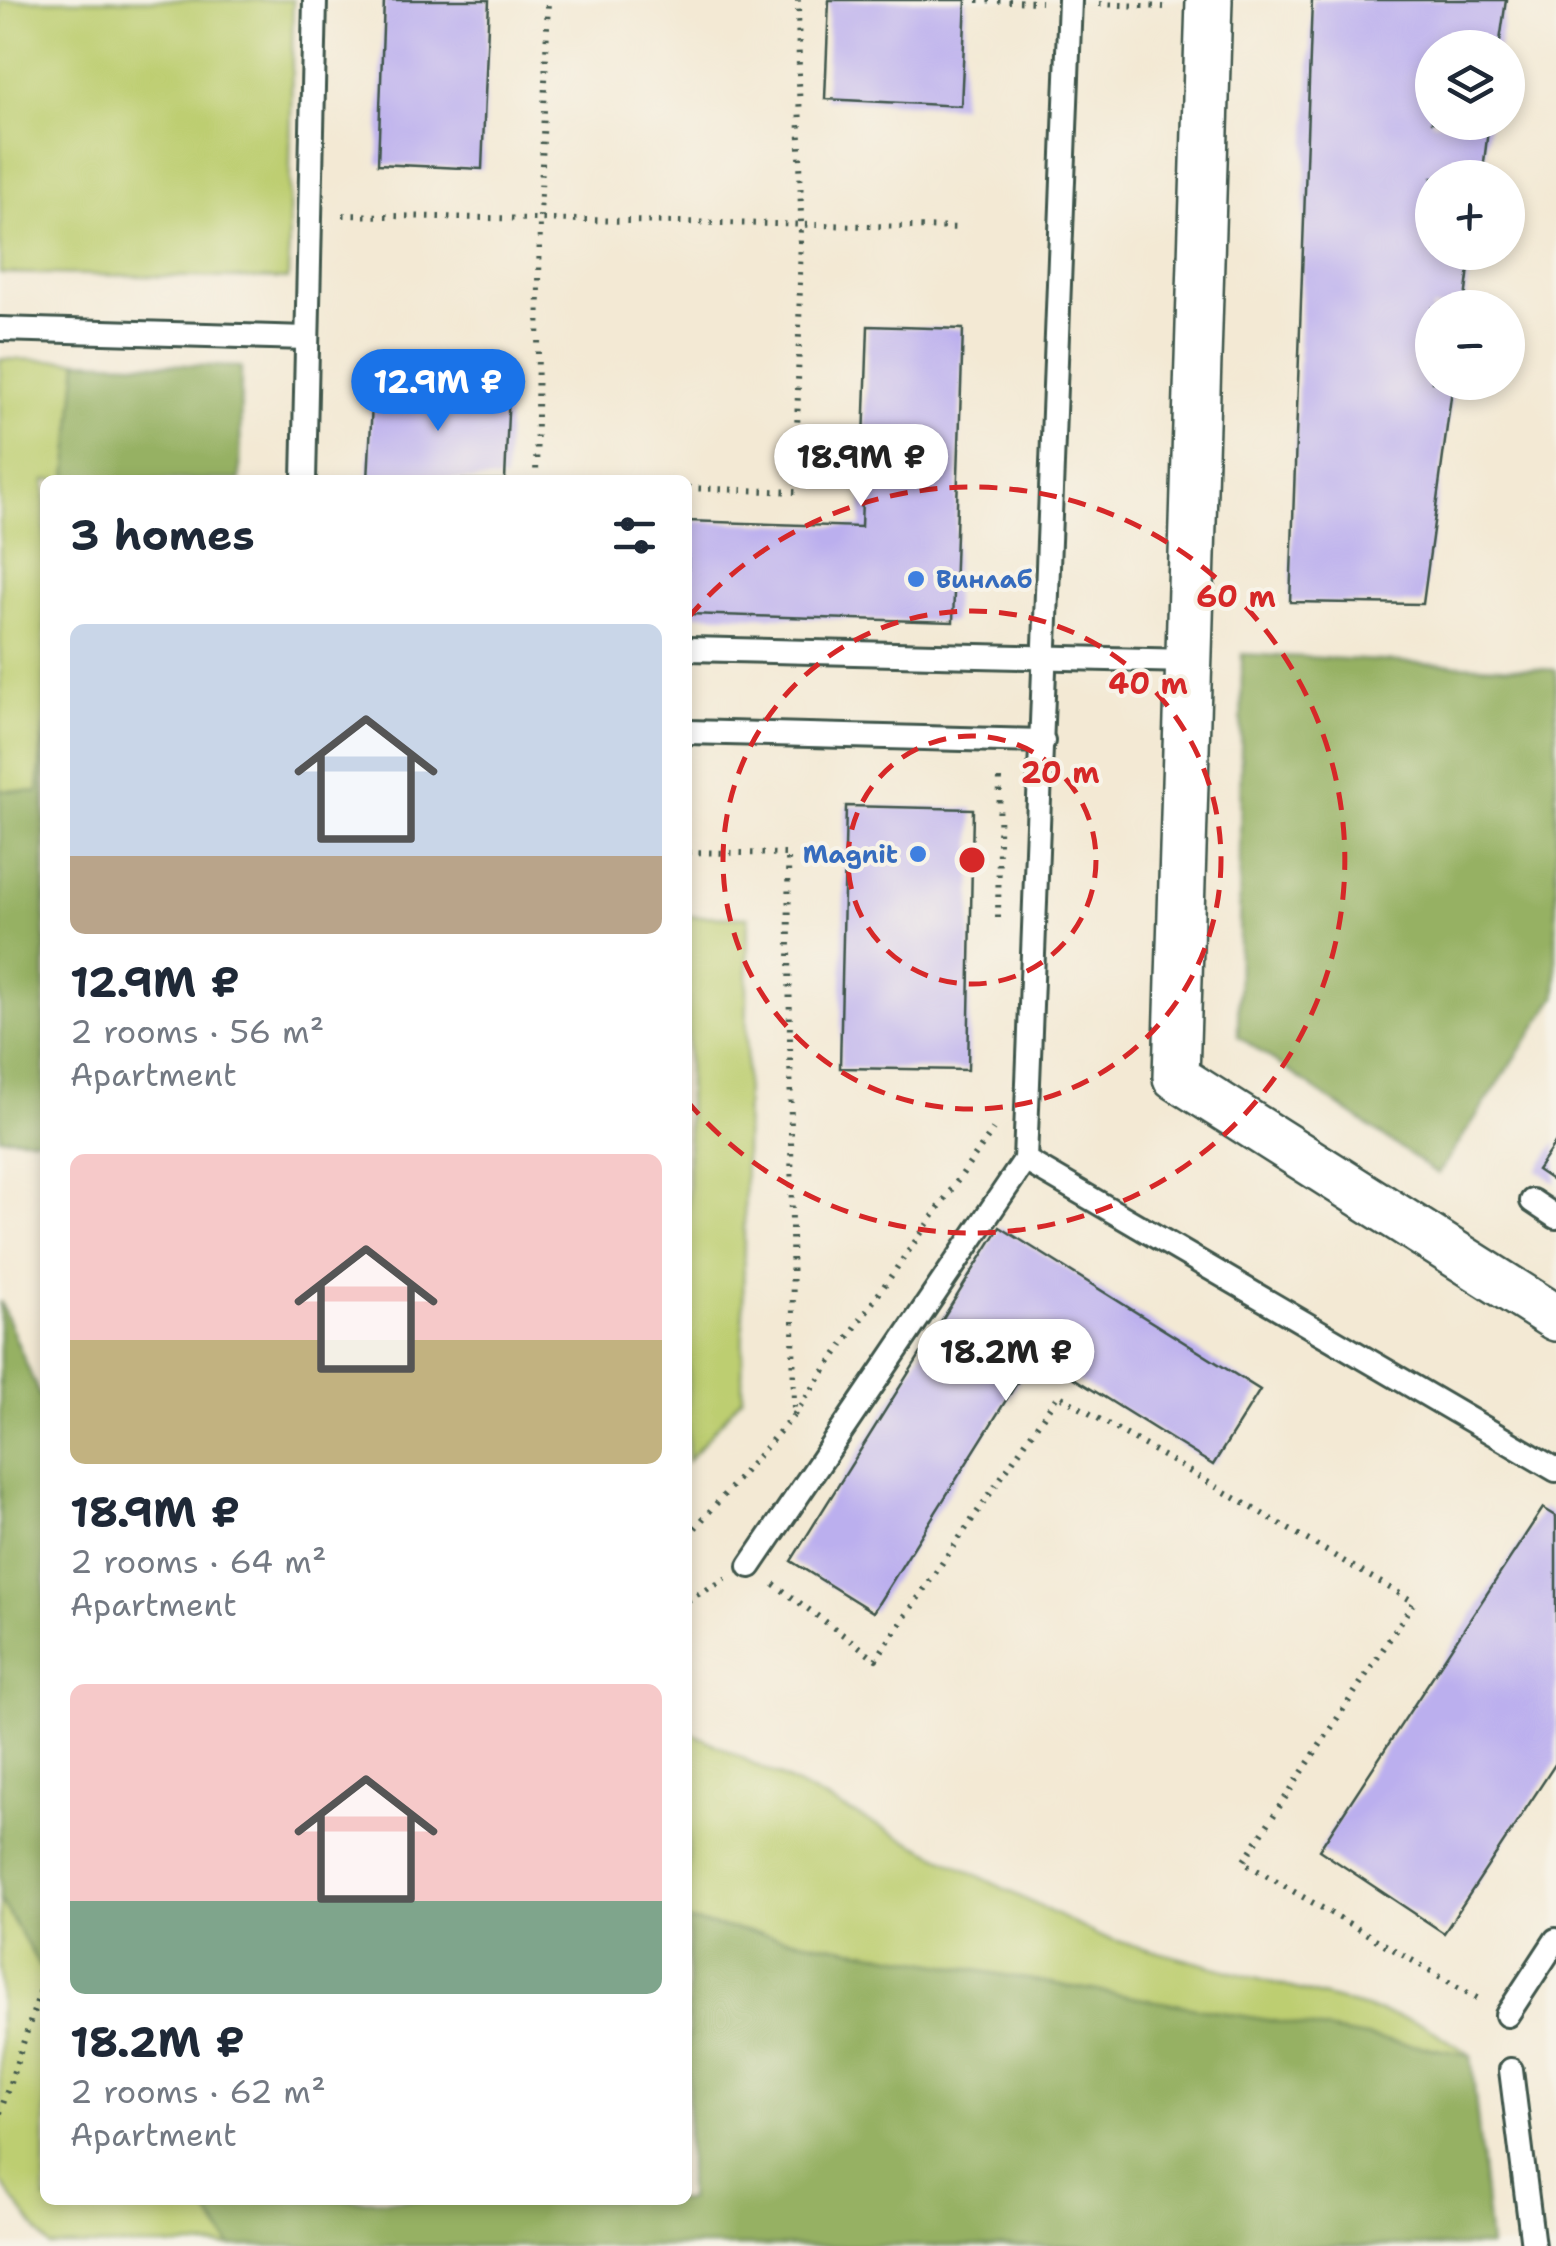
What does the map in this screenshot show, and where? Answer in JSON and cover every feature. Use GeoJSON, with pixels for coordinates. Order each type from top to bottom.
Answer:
{"type":"FeatureCollection","features":[{"type":"Feature","properties":{"kind":"street"},"geometry":{"type":"LineString","coordinates":[[1209,0],[1176,1078],[1556,1318]]}},
{"type":"Feature","properties":{"kind":"lane"},"geometry":{"type":"LineString","coordinates":[[304,475],[316,0]]}},
{"type":"Feature","properties":{"kind":"lane"},"geometry":{"type":"LineString","coordinates":[[750,1566],[1024,1160],[1070,0]]}},
{"type":"Feature","properties":{"kind":"lane"},"geometry":{"type":"LineString","coordinates":[[0,329],[307,338]]}},
{"type":"Feature","properties":{"kind":"lane"},"geometry":{"type":"LineString","coordinates":[[692,650],[1189,661]]}},
{"type":"Feature","properties":{"kind":"lane"},"geometry":{"type":"LineString","coordinates":[[692,732],[1042,741]]}},
{"type":"Feature","properties":{"kind":"lane"},"geometry":{"type":"LineString","coordinates":[[1024,1160],[1556,1470]]}},
{"type":"Feature","properties":{"kind":"lane"},"geometry":{"type":"LineString","coordinates":[[1532,1202],[1556,1217]]}},
{"type":"Feature","properties":{"kind":"lane"},"geometry":{"type":"LineString","coordinates":[[1507,2015],[1556,1940]]}},
{"type":"Feature","properties":{"kind":"lane"},"geometry":{"type":"LineString","coordinates":[[1511,2070],[1533,2246]]}},
{"type":"Feature","properties":{"kind":"path"},"geometry":{"type":"LineString","coordinates":[[536,475],[548,0]]}},
{"type":"Feature","properties":{"kind":"path"},"geometry":{"type":"LineString","coordinates":[[692,488],[796,492],[798,0]]}},
{"type":"Feature","properties":{"kind":"path"},"geometry":{"type":"LineString","coordinates":[[343,215],[962,228]]}},
{"type":"Feature","properties":{"kind":"path"},"geometry":{"type":"LineString","coordinates":[[998,932],[1000,740]]}},
{"type":"Feature","properties":{"kind":"path"},"geometry":{"type":"LineString","coordinates":[[692,852],[788,854],[794,1415]]}},
{"type":"Feature","properties":{"kind":"path"},"geometry":{"type":"LineString","coordinates":[[692,1531],[794,1415],[996,1125]]}},
{"type":"Feature","properties":{"kind":"path"},"geometry":{"type":"LineString","coordinates":[[692,1598],[750,1566],[876,1658],[1058,1395],[1414,1602],[1243,1862],[1507,2015]]}},
{"type":"Feature","properties":{"kind":"path"},"geometry":{"type":"LineString","coordinates":[[0,2113],[40,1992]]}},
{"type":"Feature","properties":{"kind":"green space"},"geometry":{"type":"Polygon","coordinates":[[[0,0],[293,0],[288,279],[0,273],[0,0]]]}},
{"type":"Feature","properties":{"kind":"green space"},"geometry":{"type":"Polygon","coordinates":[[[0,359],[78,361],[67,475],[40,475],[38,792],[0,790],[0,359]]]}},
{"type":"Feature","properties":{"kind":"green space"},"geometry":{"type":"Polygon","coordinates":[[[78,361],[241,367],[240,475],[67,475],[78,361]]]}},
{"type":"Feature","properties":{"kind":"green space"},"geometry":{"type":"Polygon","coordinates":[[[1242,654],[1556,670],[1556,997],[1438,1174],[1238,1036],[1242,654]]]}},
{"type":"Feature","properties":{"kind":"green space"},"geometry":{"type":"Polygon","coordinates":[[[40,770],[40,1139],[0,1137],[0,790],[38,792],[40,770]]]}},
{"type":"Feature","properties":{"kind":"green space"},"geometry":{"type":"Polygon","coordinates":[[[692,916],[748,917],[742,1397],[692,1456],[692,916]]]}},
{"type":"Feature","properties":{"kind":"green space"},"geometry":{"type":"Polygon","coordinates":[[[0,1301],[40,1397],[40,1967],[0,1899],[0,1301]]]}},
{"type":"Feature","properties":{"kind":"green space"},"geometry":{"type":"Polygon","coordinates":[[[692,1733],[1099,1936],[1421,2023],[1471,2055],[692,1922],[692,1733]]]}},
{"type":"Feature","properties":{"kind":"green space"},"geometry":{"type":"Polygon","coordinates":[[[0,1899],[40,1967],[40,2205],[202,2205],[231,2246],[49,2246],[0,2181],[0,1899]]]}},
{"type":"Feature","properties":{"kind":"green space"},"geometry":{"type":"Polygon","coordinates":[[[692,1922],[1471,2055],[1490,2246],[231,2246],[202,2205],[692,2205],[692,1922]]]}},
{"type":"Feature","properties":{"kind":"building"},"geometry":{"type":"Polygon","coordinates":[[[384,0],[489,0],[482,169],[378,164],[384,0]]]}},
{"type":"Feature","properties":{"kind":"building"},"geometry":{"type":"Polygon","coordinates":[[[829,0],[966,0],[961,106],[825,99],[829,0]]]}},
{"type":"Feature","properties":{"kind":"building"},"geometry":{"type":"Polygon","coordinates":[[[1312,0],[1506,0],[1502,30],[1415,30],[1415,140],[1487,140],[1484,160],[1415,160],[1415,270],[1469,270],[1466,290],[1415,290],[1415,400],[1451,400],[1423,604],[1290,602],[1312,0]]]}},
{"type":"Feature","properties":{"kind":"building"},"geometry":{"type":"Polygon","coordinates":[[[868,326],[963,329],[953,622],[692,614],[692,521],[861,527],[868,326]]]}},
{"type":"Feature","properties":{"kind":"building"},"geometry":{"type":"Polygon","coordinates":[[[373,384],[509,391],[505,475],[368,475],[373,384]]]}},
{"type":"Feature","properties":{"kind":"building"},"geometry":{"type":"Polygon","coordinates":[[[846,806],[973,809],[968,1070],[840,1068],[846,806]]]}},
{"type":"Feature","properties":{"kind":"building"},"geometry":{"type":"Polygon","coordinates":[[[1556,1142],[1556,1183],[1537,1170],[1556,1142]]]}},
{"type":"Feature","properties":{"kind":"building"},"geometry":{"type":"Polygon","coordinates":[[[1000,1227],[1260,1390],[1213,1465],[1035,1354],[873,1612],[791,1561],[1000,1227]]]}},
{"type":"Feature","properties":{"kind":"building"},"geometry":{"type":"Polygon","coordinates":[[[1543,1508],[1556,1516],[1556,1763],[1444,1933],[1319,1850],[1543,1508]]]}},
{"type":"Feature","properties":{"kind":"place","name":"Винлаб"},"geometry":{"type":"Point","coordinates":[916,579]}},
{"type":"Feature","properties":{"kind":"place","name":"Magnit"},"geometry":{"type":"Point","coordinates":[918,854]}}]}
